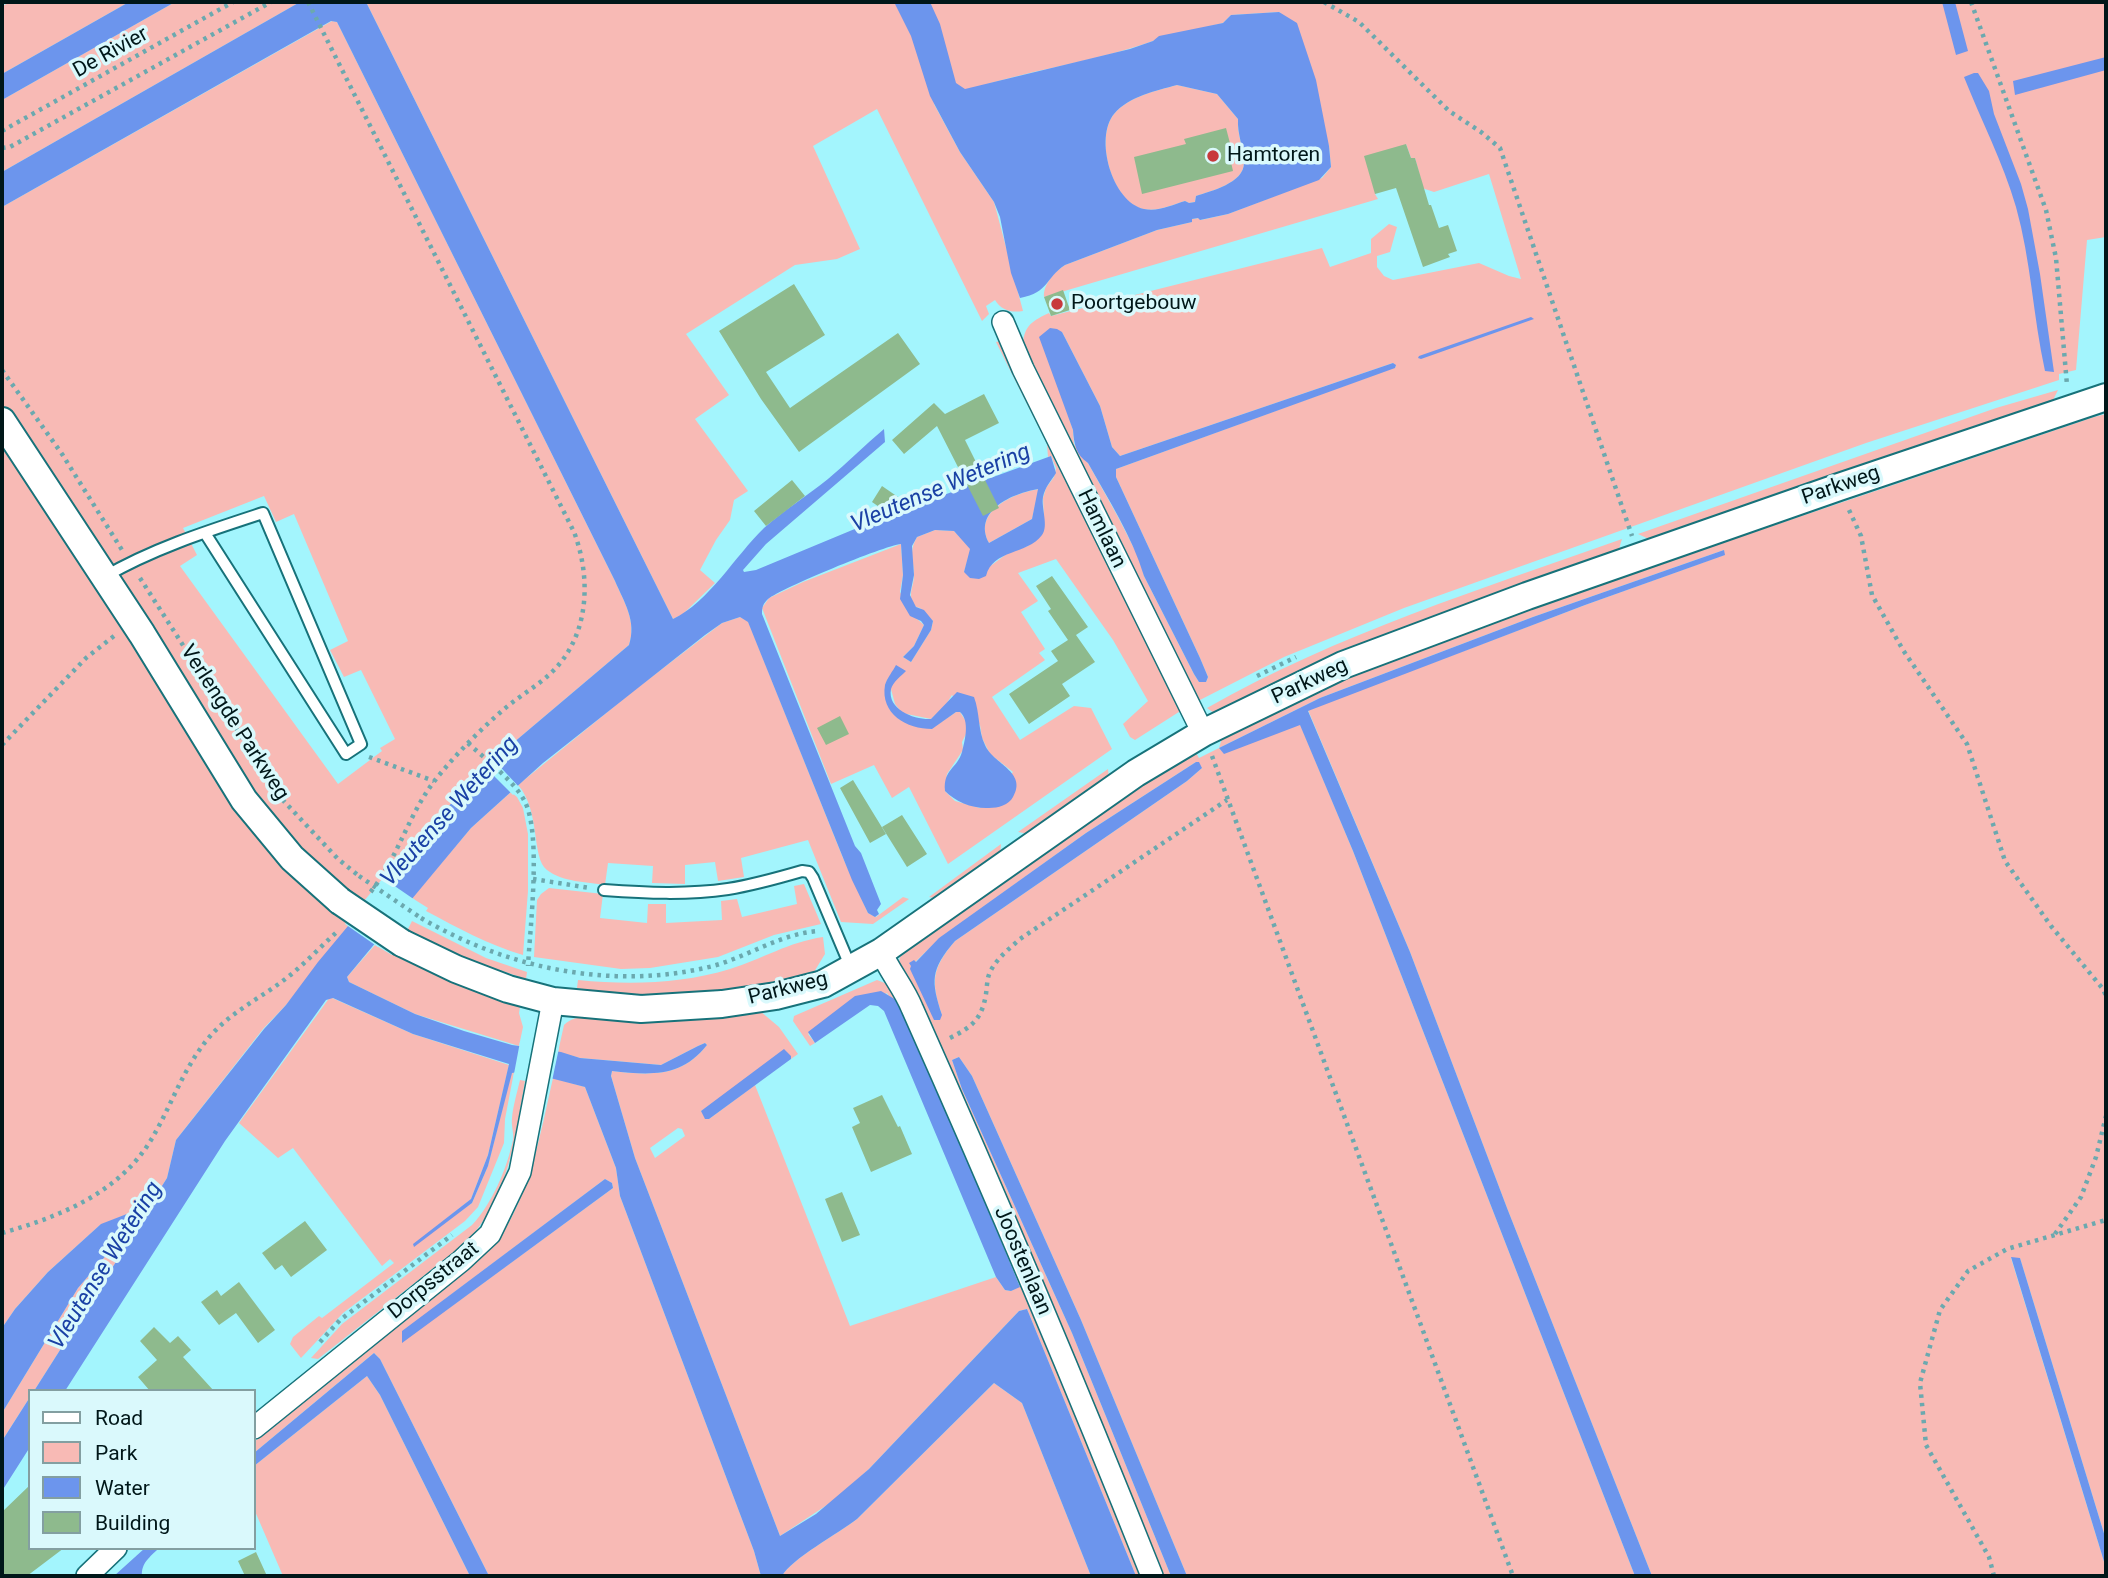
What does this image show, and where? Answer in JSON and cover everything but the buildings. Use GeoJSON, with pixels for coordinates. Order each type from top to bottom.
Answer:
{"type":"FeatureCollection","features":[{"type":"Feature","properties":{"kind":"street","name":"Hamlaan"},"geometry":{"type":"LineString","coordinates":[[1003,323],[1035,394],[1203,733]]}},
{"type":"Feature","properties":{"kind":"street","name":"Parkweg"},"geometry":{"type":"LineString","coordinates":[[553,1000],[641,1009],[722,1004],[776,996],[823,984],[881,952],[1136,773],[1203,733],[1343,665],[1639,557],[2106,397]]}},
{"type":"Feature","properties":{"kind":"street","name":"Verlengde Parkweg"},"geometry":{"type":"LineString","coordinates":[[2,421],[133,620],[244,800],[341,914],[456,969],[553,1000]]}},
{"type":"Feature","properties":{"kind":"street","name":"Joostenlaan"},"geometry":{"type":"LineString","coordinates":[[881,952],[889,971],[911,1003],[1047,1318],[1152,1576]]}},
{"type":"Feature","properties":{"kind":"street","name":"Dorpsstraat"},"geometry":{"type":"LineString","coordinates":[[256,1426],[461,1261],[490,1234],[520,1172],[553,1000]]}},
{"type":"Feature","properties":{"kind":"street"},"geometry":{"type":"LineString","coordinates":[[87,1576],[114,1550]]}},
{"type":"Feature","properties":{"kind":"lane"},"geometry":{"type":"LineString","coordinates":[[104,577],[130,562],[172,544],[263,513],[361,744],[354,749],[346,754],[205,533]]}},
{"type":"Feature","properties":{"kind":"lane"},"geometry":{"type":"LineString","coordinates":[[604,890],[650,894],[696,892],[729,889],[802,871],[809,872],[851,969]]}},
{"type":"Feature","properties":{"kind":"path","name":"De Rivier"},"geometry":{"type":"LineString","coordinates":[[2,131],[233,2]]}},
{"type":"Feature","properties":{"kind":"path"},"geometry":{"type":"LineString","coordinates":[[2,148],[10,148],[271,2]]}},
{"type":"Feature","properties":{"kind":"path"},"geometry":{"type":"LineString","coordinates":[[308,2],[573,532],[582,554],[586,585],[578,632],[555,670],[505,709],[468,743],[434,781],[383,877],[367,897]]}},
{"type":"Feature","properties":{"kind":"path"},"geometry":{"type":"LineString","coordinates":[[1324,2],[1359,22],[1449,111],[1500,148],[1639,557]]}},
{"type":"Feature","properties":{"kind":"path"},"geometry":{"type":"LineString","coordinates":[[1971,2],[2046,210],[2056,258],[2070,408]]}},
{"type":"Feature","properties":{"kind":"path","name":"Verlengde Parkweg"},"geometry":{"type":"LineString","coordinates":[[2,370],[62,454],[281,797],[304,825],[359,876],[421,918],[474,945],[528,964],[560,970]]}},
{"type":"Feature","properties":{"kind":"path"},"geometry":{"type":"LineString","coordinates":[[1861,536],[1872,595],[1903,650],[1967,744],[2005,861],[2051,926],[2106,996]]}},
{"type":"Feature","properties":{"kind":"path"},"geometry":{"type":"LineString","coordinates":[[2,745],[86,659],[156,603]]}},
{"type":"Feature","properties":{"kind":"path"},"geometry":{"type":"LineString","coordinates":[[1203,733],[1513,1576]]}},
{"type":"Feature","properties":{"kind":"path"},"geometry":{"type":"LineString","coordinates":[[468,743],[520,794],[526,806],[532,829],[533,879],[528,964]]}},
{"type":"Feature","properties":{"kind":"path"},"geometry":{"type":"LineString","coordinates":[[354,749],[373,760],[434,781]]}},
{"type":"Feature","properties":{"kind":"path"},"geometry":{"type":"LineString","coordinates":[[930,1048],[969,1028],[979,1016],[986,997],[989,974],[1000,957],[1020,939],[1227,800]]}},
{"type":"Feature","properties":{"kind":"path"},"geometry":{"type":"LineString","coordinates":[[533,879],[604,890]]}},
{"type":"Feature","properties":{"kind":"path"},"geometry":{"type":"LineString","coordinates":[[2,1233],[64,1213],[100,1193],[130,1167],[151,1141],[194,1059],[211,1035],[227,1020],[286,979],[341,914]]}},
{"type":"Feature","properties":{"kind":"path","name":"Parkweg"},"geometry":{"type":"LineString","coordinates":[[560,970],[621,976],[688,970],[727,961],[797,935],[835,930]]}},
{"type":"Feature","properties":{"kind":"path"},"geometry":{"type":"LineString","coordinates":[[2054,1235],[2081,1197],[2096,1157],[2106,1116]]}},
{"type":"Feature","properties":{"kind":"path"},"geometry":{"type":"LineString","coordinates":[[1994,1576],[1989,1557],[1926,1446],[1920,1383],[1940,1310],[1968,1271],[2007,1249],[2106,1220]]}},
{"type":"Feature","properties":{"kind":"path"},"geometry":{"type":"LineString","coordinates":[[315,1348],[340,1320],[456,1232]]}},
{"type":"Feature","properties":{"kind":"green space"},"geometry":{"type":"Polygon","coordinates":[[[11,2],[129,2],[2,74],[2,6],[11,2]]]}},
{"type":"Feature","properties":{"kind":"green space"},"geometry":{"type":"Polygon","coordinates":[[[175,2],[300,2],[2,172],[2,100],[175,2]]]}},
{"type":"Feature","properties":{"kind":"green space"},"geometry":{"type":"Polygon","coordinates":[[[366,2],[2106,2],[2106,237],[2087,240],[2076,370],[2059,374],[2059,380],[1866,443],[1404,608],[1284,657],[1198,701],[1165,645],[1023,344],[1028,328],[1034,321],[1049,313],[1051,316],[1322,248],[1330,267],[1371,253],[1371,239],[1389,224],[1397,227],[1390,252],[1377,256],[1377,267],[1384,276],[1393,280],[1479,263],[1521,279],[1489,174],[1434,192],[1419,187],[1421,180],[1415,158],[1411,158],[1406,144],[1375,194],[1378,199],[1044,297],[1050,279],[1065,265],[1157,230],[1192,222],[1192,219],[1201,220],[1228,214],[1322,178],[1331,167],[1329,146],[1280,12],[1231,15],[1223,23],[1171,34],[1112,54],[992,83],[934,104],[960,152],[994,202],[1023,311],[1007,310],[995,300],[986,306],[989,314],[982,321],[877,109],[813,146],[860,249],[837,259],[795,265],[686,334],[729,395],[695,419],[748,491],[734,500],[730,520],[700,570],[715,583],[683,614],[673,619],[366,2]],[[1062,332],[1061,394],[1073,430],[1074,444],[1088,463],[1118,517],[1140,560],[1144,576],[1194,674],[1199,682],[1206,682],[1208,677],[1200,658],[1116,477],[1116,469],[1396,367],[1393,363],[1120,456],[1112,447],[1100,406],[1062,332]]]}},
{"type":"Feature","properties":{"kind":"green space"},"geometry":{"type":"Polygon","coordinates":[[[332,21],[337,22],[615,581],[628,612],[631,636],[629,645],[493,760],[443,812],[286,1005],[263,1029],[176,1140],[167,1178],[150,1205],[100,1225],[48,1272],[2,1328],[2,207],[332,21]],[[264,496],[183,528],[197,555],[180,566],[338,784],[382,751],[380,748],[395,739],[361,670],[344,677],[330,650],[348,641],[294,514],[276,522],[264,496]]]}},
{"type":"Feature","properties":{"kind":"green space"},"geometry":{"type":"Polygon","coordinates":[[[1177,85],[1217,94],[1238,119],[1244,158],[1243,170],[1226,185],[1196,196],[1195,202],[1185,201],[1159,209],[1143,209],[1132,204],[1123,195],[1109,168],[1106,153],[1108,125],[1114,114],[1127,103],[1143,95],[1177,85]]]}},
{"type":"Feature","properties":{"kind":"green space"},"geometry":{"type":"Polygon","coordinates":[[[1000,341],[1182,710],[1135,740],[1130,737],[1123,724],[1148,701],[1113,640],[1056,559],[1018,573],[1038,601],[1021,612],[1045,649],[1039,653],[1045,660],[992,697],[1020,740],[1074,706],[1091,708],[1112,749],[948,864],[909,787],[892,798],[874,765],[831,784],[762,608],[769,598],[803,582],[901,544],[903,575],[900,592],[916,618],[924,625],[914,646],[903,657],[911,662],[931,630],[933,621],[916,607],[911,599],[914,575],[912,552],[917,537],[935,530],[954,531],[971,549],[964,572],[989,567],[1008,553],[1028,546],[1044,520],[1043,498],[1056,468],[1051,456],[1048,457],[1047,444],[996,342],[1000,341]],[[888,678],[886,694],[890,710],[931,729],[956,712],[960,712],[967,723],[962,742],[963,750],[947,774],[945,791],[955,801],[980,808],[1013,772],[990,754],[982,738],[980,725],[952,695],[931,719],[902,713],[895,704],[888,678]]]}},
{"type":"Feature","properties":{"kind":"green space"},"geometry":{"type":"Polygon","coordinates":[[[2058,390],[2052,402],[1651,540],[1638,534],[1996,408],[2058,390]]]}},
{"type":"Feature","properties":{"kind":"green space"},"geometry":{"type":"Polygon","coordinates":[[[2106,414],[2106,1540],[2020,1258],[2011,1258],[2106,1568],[2106,1576],[1652,1576],[1507,1208],[1410,952],[1308,710],[1724,555],[1724,550],[1533,617],[1320,698],[1219,748],[1223,735],[1351,676],[1580,591],[2106,414]]]}},
{"type":"Feature","properties":{"kind":"green space"},"geometry":{"type":"Polygon","coordinates":[[[1039,489],[1032,519],[989,543],[985,532],[990,513],[1007,500],[1039,489]]]}},
{"type":"Feature","properties":{"kind":"green space"},"geometry":{"type":"Polygon","coordinates":[[[1622,539],[1618,552],[1219,712],[1214,713],[1207,708],[1307,657],[1359,635],[1622,539]]]}},
{"type":"Feature","properties":{"kind":"green space"},"geometry":{"type":"Polygon","coordinates":[[[740,617],[748,621],[843,858],[868,913],[876,917],[903,897],[909,899],[873,924],[841,922],[808,840],[741,858],[744,877],[718,881],[715,862],[685,865],[685,884],[652,883],[653,866],[608,863],[605,885],[560,877],[542,864],[530,808],[518,785],[722,623],[740,617]]]}},
{"type":"Feature","properties":{"kind":"green space"},"geometry":{"type":"Polygon","coordinates":[[[1300,724],[1353,851],[1635,1576],[1187,1576],[1081,1320],[972,1076],[959,1057],[952,1060],[962,1089],[1072,1333],[1171,1576],[1158,1576],[898,967],[900,957],[923,938],[1071,830],[1195,751],[1199,758],[1219,748],[1224,753],[1300,724]],[[1196,762],[1086,833],[940,938],[911,966],[942,1015],[935,976],[941,960],[955,941],[1202,768],[1196,762]]]}},
{"type":"Feature","properties":{"kind":"green space"},"geometry":{"type":"Polygon","coordinates":[[[1108,769],[1109,780],[1029,834],[1018,832],[1108,769]]]}},
{"type":"Feature","properties":{"kind":"green space"},"geometry":{"type":"Polygon","coordinates":[[[511,792],[523,808],[528,834],[528,891],[523,955],[450,924],[426,911],[428,908],[412,898],[471,828],[511,792]]]}},
{"type":"Feature","properties":{"kind":"green space"},"geometry":{"type":"Polygon","coordinates":[[[1001,844],[1000,855],[939,899],[929,897],[1001,844]]]}},
{"type":"Feature","properties":{"kind":"green space"},"geometry":{"type":"Polygon","coordinates":[[[804,884],[821,924],[774,935],[718,957],[650,968],[621,969],[534,957],[537,900],[549,888],[603,894],[600,918],[647,923],[648,904],[666,904],[666,923],[722,920],[721,901],[737,899],[742,917],[797,904],[794,886],[804,884]]]}},
{"type":"Feature","properties":{"kind":"green space"},"geometry":{"type":"Polygon","coordinates":[[[412,921],[486,958],[527,972],[526,979],[467,959],[407,931],[412,921]]]}},
{"type":"Feature","properties":{"kind":"green space"},"geometry":{"type":"Polygon","coordinates":[[[823,937],[825,954],[814,972],[748,989],[647,996],[577,988],[578,980],[655,982],[693,978],[742,965],[799,943],[823,937]]]}},
{"type":"Feature","properties":{"kind":"green space"},"geometry":{"type":"Polygon","coordinates":[[[375,945],[392,955],[395,951],[429,971],[520,1007],[523,1027],[519,1046],[415,1014],[349,982],[347,977],[375,945]]]}},
{"type":"Feature","properties":{"kind":"green space"},"geometry":{"type":"Polygon","coordinates":[[[877,980],[895,987],[1147,1576],[1136,1576],[1027,1309],[1019,1311],[869,1469],[836,1499],[780,1536],[635,1158],[611,1076],[612,1071],[652,1073],[676,1069],[687,1064],[707,1045],[705,1043],[698,1046],[661,1065],[580,1058],[558,1052],[564,1025],[575,1018],[670,1020],[760,1011],[779,1027],[798,1054],[701,1111],[709,1119],[755,1085],[850,1326],[996,1277],[1005,1290],[1011,1291],[1020,1286],[936,1084],[887,993],[808,1034],[815,1043],[810,1046],[793,1021],[794,1016],[877,980]],[[678,1128],[650,1148],[655,1158],[685,1136],[682,1129],[678,1128]]]}},
{"type":"Feature","properties":{"kind":"green space"},"geometry":{"type":"Polygon","coordinates":[[[330,997],[413,1034],[509,1065],[488,1155],[471,1199],[413,1245],[472,1203],[488,1166],[511,1074],[514,1072],[505,1119],[504,1143],[478,1207],[465,1221],[343,1313],[301,1358],[290,1344],[293,1337],[394,1263],[390,1259],[382,1266],[293,1148],[278,1158],[239,1123],[330,997]]]}},
{"type":"Feature","properties":{"kind":"green space"},"geometry":{"type":"Polygon","coordinates":[[[553,1078],[585,1087],[616,1168],[620,1196],[754,1551],[761,1576],[489,1576],[380,1359],[374,1353],[256,1451],[256,1440],[494,1246],[517,1207],[538,1143],[553,1078]],[[605,1179],[436,1306],[445,1311],[613,1188],[612,1183],[605,1179]]]}},
{"type":"Feature","properties":{"kind":"green space"},"geometry":{"type":"Polygon","coordinates":[[[520,1080],[525,1081],[507,1169],[500,1190],[478,1228],[463,1245],[318,1359],[311,1358],[342,1324],[472,1225],[486,1207],[503,1174],[510,1151],[513,1113],[520,1080]]]}},
{"type":"Feature","properties":{"kind":"green space"},"geometry":{"type":"Polygon","coordinates":[[[121,1238],[128,1243],[35,1389],[28,1389],[28,1400],[2,1441],[2,1413],[78,1288],[121,1238]]]}},
{"type":"Feature","properties":{"kind":"green space"},"geometry":{"type":"Polygon","coordinates":[[[367,1376],[380,1395],[470,1576],[283,1576],[256,1514],[256,1464],[367,1376]]]}},
{"type":"Feature","properties":{"kind":"green space"},"geometry":{"type":"Polygon","coordinates":[[[994,1383],[1022,1403],[1091,1576],[782,1576],[805,1554],[857,1519],[994,1383]]]}},
{"type":"Feature","properties":{"kind":"water"},"geometry":{"type":"Polygon","coordinates":[[[129,2],[175,2],[2,100],[2,74],[129,2]]]}},
{"type":"Feature","properties":{"kind":"water","name":"Vleutense Wetering"},"geometry":{"type":"Polygon","coordinates":[[[300,2],[366,2],[673,619],[710,590],[764,528],[828,479],[884,429],[885,442],[766,544],[744,572],[756,570],[886,516],[1051,456],[1056,473],[1043,497],[1045,527],[1042,535],[1028,546],[996,561],[986,576],[979,579],[970,578],[964,572],[970,549],[954,531],[935,530],[917,537],[912,546],[914,575],[910,595],[916,607],[924,610],[933,621],[931,630],[911,662],[903,657],[914,646],[924,625],[910,616],[900,599],[903,575],[901,544],[811,577],[768,599],[763,606],[762,614],[881,904],[877,910],[879,914],[875,917],[868,913],[852,880],[748,622],[740,617],[722,623],[705,635],[543,763],[471,828],[347,977],[349,982],[415,1014],[512,1045],[561,1052],[580,1058],[661,1065],[698,1046],[705,1043],[707,1045],[687,1064],[676,1069],[652,1073],[612,1071],[611,1076],[635,1158],[780,1536],[816,1514],[869,1469],[1019,1311],[1027,1309],[1136,1576],[1091,1576],[1022,1403],[994,1383],[857,1519],[805,1554],[782,1576],[761,1576],[754,1551],[620,1196],[616,1168],[585,1087],[523,1071],[512,1073],[488,1166],[472,1203],[414,1247],[413,1244],[471,1199],[488,1155],[509,1064],[413,1034],[333,998],[326,1000],[225,1141],[66,1389],[35,1389],[128,1243],[121,1238],[78,1288],[2,1413],[2,1328],[15,1309],[48,1272],[101,1224],[150,1205],[167,1178],[176,1140],[318,962],[443,812],[493,760],[629,645],[631,628],[628,612],[615,581],[337,22],[331,21],[2,207],[2,172],[300,2]],[[1038,489],[1007,499],[990,513],[985,532],[989,543],[1032,519],[1038,489]]]}},
{"type":"Feature","properties":{"kind":"water"},"geometry":{"type":"Polygon","coordinates":[[[894,2],[930,2],[940,24],[956,83],[965,89],[1130,49],[1153,41],[1159,36],[1223,23],[1231,15],[1279,12],[1297,23],[1316,80],[1331,167],[1319,180],[1228,214],[1192,219],[1192,222],[1157,230],[1065,265],[1042,289],[1020,298],[1011,273],[1000,217],[994,202],[960,152],[930,96],[911,36],[894,2]],[[1177,85],[1135,98],[1114,114],[1108,125],[1106,153],[1115,182],[1133,204],[1154,210],[1185,201],[1195,202],[1196,196],[1218,189],[1239,176],[1244,163],[1238,119],[1217,94],[1177,85]]]}},
{"type":"Feature","properties":{"kind":"water"},"geometry":{"type":"Polygon","coordinates":[[[1942,2],[1955,2],[1968,51],[1956,55],[1942,2]]]}},
{"type":"Feature","properties":{"kind":"water"},"geometry":{"type":"Polygon","coordinates":[[[2106,57],[2106,70],[2015,95],[2013,81],[2106,57]]]}},
{"type":"Feature","properties":{"kind":"water"},"geometry":{"type":"Polygon","coordinates":[[[1978,73],[1989,91],[1994,114],[2028,209],[2054,372],[2045,371],[2025,247],[2011,190],[1964,77],[1978,73]]]}},
{"type":"Feature","properties":{"kind":"water"},"geometry":{"type":"Polygon","coordinates":[[[1531,317],[1534,319],[1418,358],[1419,356],[1531,317]]]}},
{"type":"Feature","properties":{"kind":"water"},"geometry":{"type":"Polygon","coordinates":[[[1050,328],[1062,332],[1100,406],[1112,447],[1120,456],[1393,363],[1396,365],[1395,368],[1116,469],[1116,477],[1200,658],[1208,677],[1206,682],[1199,682],[1194,674],[1144,576],[1119,518],[1088,463],[1076,449],[1073,430],[1039,337],[1050,328]]]}},
{"type":"Feature","properties":{"kind":"water"},"geometry":{"type":"Polygon","coordinates":[[[1724,550],[1725,555],[1585,605],[1308,711],[1410,952],[1507,1208],[1652,1576],[1635,1576],[1353,851],[1300,725],[1224,754],[1219,748],[1320,698],[1533,617],[1724,550]]]}},
{"type":"Feature","properties":{"kind":"water"},"geometry":{"type":"Polygon","coordinates":[[[896,665],[906,671],[893,684],[893,703],[903,712],[917,718],[931,719],[957,692],[974,697],[985,745],[1016,781],[1013,797],[1009,802],[996,807],[971,806],[945,791],[948,773],[962,752],[965,720],[960,712],[956,712],[932,729],[913,726],[897,718],[891,712],[885,695],[886,682],[896,665]]]}},
{"type":"Feature","properties":{"kind":"water"},"geometry":{"type":"Polygon","coordinates":[[[1199,762],[1202,768],[1187,781],[955,941],[937,968],[935,984],[942,1015],[940,1020],[934,1020],[909,963],[914,960],[916,962],[939,938],[1086,833],[1199,762]]]}},
{"type":"Feature","properties":{"kind":"water"},"geometry":{"type":"Polygon","coordinates":[[[881,991],[898,1001],[936,1084],[1020,1287],[1011,1291],[1005,1290],[996,1277],[884,1011],[878,1006],[870,1005],[815,1043],[808,1032],[855,996],[881,991]]]}},
{"type":"Feature","properties":{"kind":"water"},"geometry":{"type":"Polygon","coordinates":[[[784,1049],[791,1059],[709,1119],[705,1119],[701,1111],[784,1049]]]}},
{"type":"Feature","properties":{"kind":"water"},"geometry":{"type":"Polygon","coordinates":[[[959,1057],[972,1076],[1081,1320],[1187,1576],[1171,1576],[1072,1333],[962,1089],[952,1060],[959,1057]]]}},
{"type":"Feature","properties":{"kind":"water"},"geometry":{"type":"Polygon","coordinates":[[[605,1179],[612,1183],[613,1188],[402,1343],[402,1331],[605,1179]]]}},
{"type":"Feature","properties":{"kind":"water"},"geometry":{"type":"Polygon","coordinates":[[[2011,1257],[2020,1258],[2106,1540],[2106,1568],[2011,1257]]]}},
{"type":"Feature","properties":{"kind":"water"},"geometry":{"type":"Polygon","coordinates":[[[374,1353],[380,1359],[489,1576],[470,1576],[380,1395],[367,1376],[256,1464],[256,1451],[374,1353]]]}},
{"type":"Feature","properties":{"kind":"water"},"geometry":{"type":"Polygon","coordinates":[[[28,1400],[28,1450],[2,1491],[2,1441],[28,1400]]]}},
{"type":"Feature","properties":{"kind":"water"},"geometry":{"type":"Polygon","coordinates":[[[143,1550],[157,1550],[145,1564],[142,1576],[114,1576],[143,1550]]]}},
{"type":"Feature","properties":{"kind":"pier"},"geometry":{"type":"Polygon","coordinates":[[[491,757],[520,788],[513,795],[483,765],[491,757]]]}},
{"type":"Feature","properties":{"kind":"pier"},"geometry":{"type":"Polygon","coordinates":[[[383,878],[415,900],[378,947],[345,924],[383,878]]]}},
{"type":"Feature","properties":{"kind":"pier"},"geometry":{"type":"Polygon","coordinates":[[[520,1042],[559,1048],[552,1081],[523,1075],[514,1076],[513,1079],[520,1042]]]}},
{"type":"Feature","properties":{"kind":"place","name":"Hamtoren"},"geometry":{"type":"Point","coordinates":[1213,156]}},
{"type":"Feature","properties":{"kind":"place","name":"Poortgebouw"},"geometry":{"type":"Point","coordinates":[1057,304]}}]}
